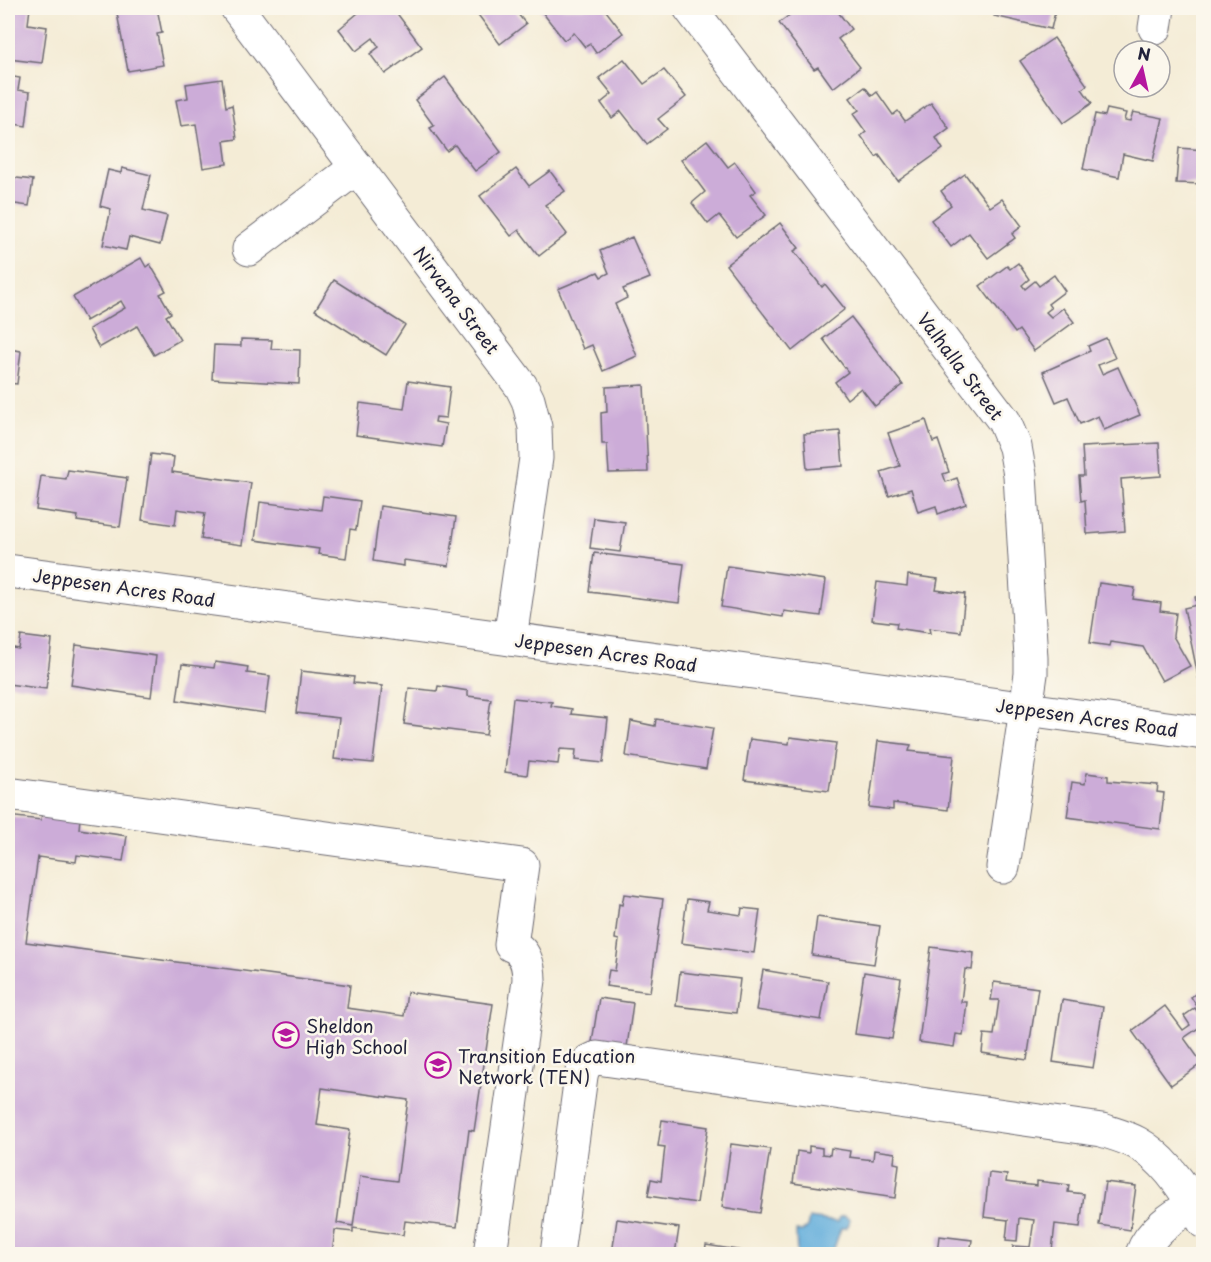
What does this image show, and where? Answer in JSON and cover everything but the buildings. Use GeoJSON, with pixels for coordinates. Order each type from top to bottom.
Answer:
{"type":"FeatureCollection","features":[{"type":"Feature","properties":{"kind":"street","name":"Nirvana Street"},"geometry":{"type":"LineString","coordinates":[[237,8],[521,386],[528,400],[535,427],[536,458],[510,639]]}},
{"type":"Feature","properties":{"kind":"street","name":"Valhalla Street"},"geometry":{"type":"LineString","coordinates":[[690,8],[1004,420],[1010,433],[1020,475],[1031,658],[1004,867]]}},
{"type":"Feature","properties":{"kind":"street"},"geometry":{"type":"LineString","coordinates":[[249,249],[357,167]]}},
{"type":"Feature","properties":{"kind":"street","name":"Jeppesen Acres Road"},"geometry":{"type":"LineString","coordinates":[[8,571],[1203,733]]}},
{"type":"Feature","properties":{"kind":"street"},"geometry":{"type":"LineString","coordinates":[[8,794],[522,865],[511,945],[520,950],[525,959],[529,980],[490,1254]]}},
{"type":"Feature","properties":{"kind":"street"},"geometry":{"type":"LineString","coordinates":[[556,1254],[581,1076],[586,1064],[597,1058],[1102,1130],[1137,1143],[1152,1153],[1186,1192],[1199,1213],[1174,1216],[1159,1230],[1142,1254]]}},
{"type":"Feature","properties":{"kind":"water"},"geometry":{"type":"Polygon","coordinates":[[[845,1216],[849,1219],[849,1224],[846,1228],[841,1228],[832,1254],[797,1254],[796,1231],[807,1228],[809,1218],[838,1222],[840,1217],[845,1216]]]}},
{"type":"Feature","properties":{"kind":"place","name":"Sheldon High School"},"geometry":{"type":"Point","coordinates":[286,1035]}},
{"type":"Feature","properties":{"kind":"place","name":"Transition Education Network (TEN)"},"geometry":{"type":"Point","coordinates":[438,1065]}}]}
